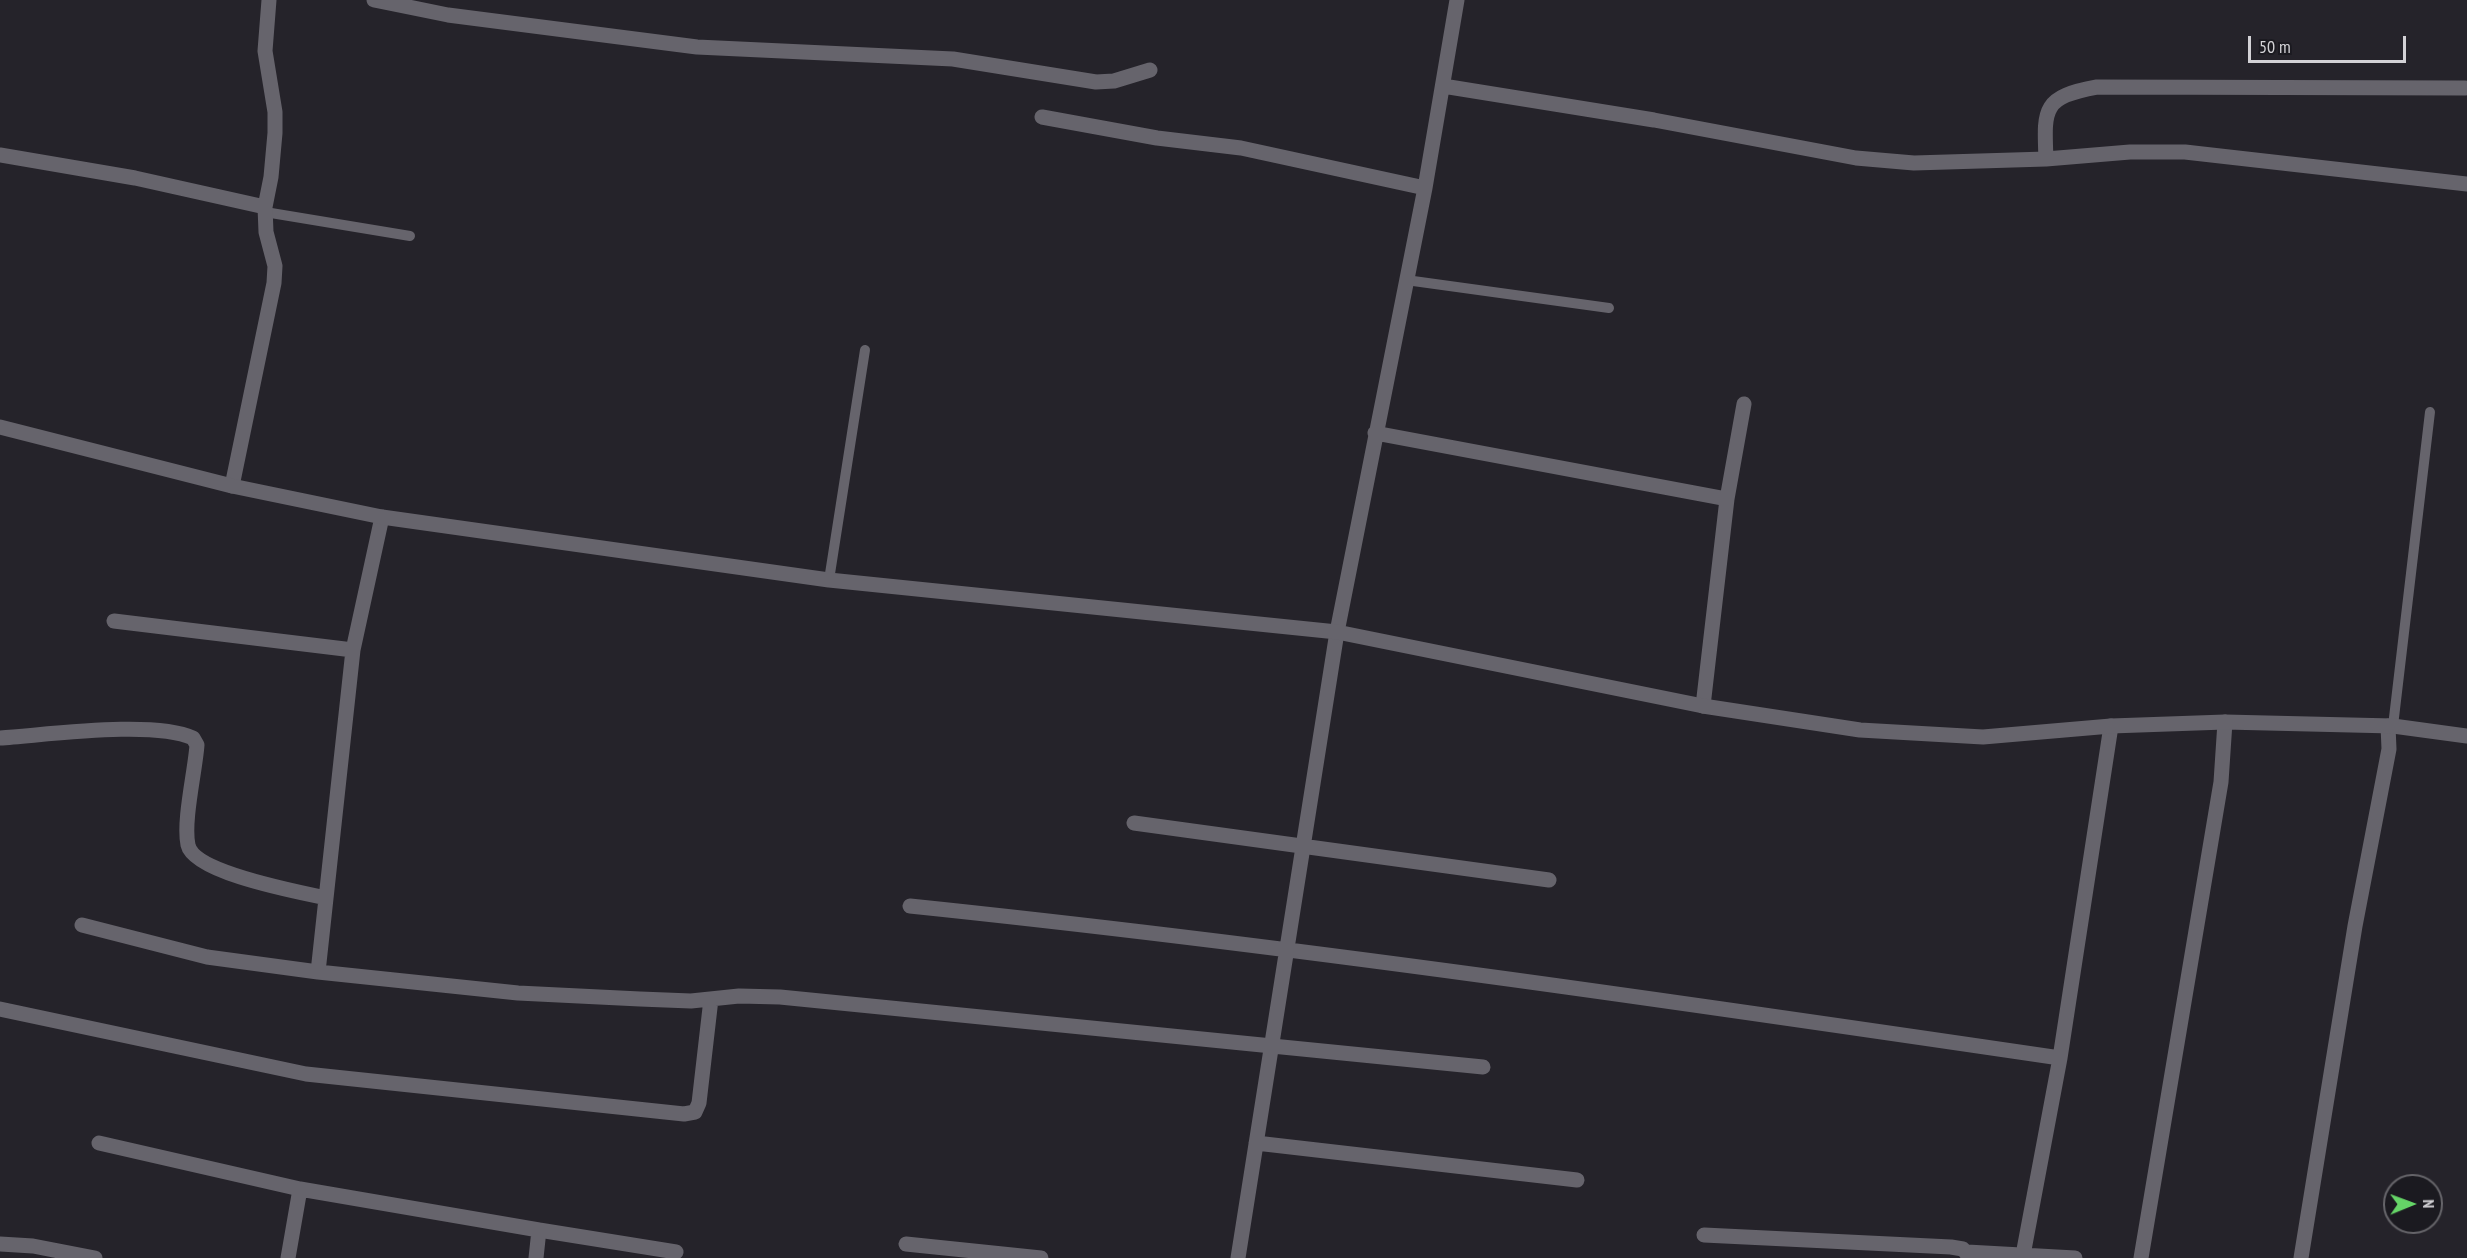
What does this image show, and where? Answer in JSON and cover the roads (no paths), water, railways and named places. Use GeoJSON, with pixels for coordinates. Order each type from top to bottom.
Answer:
{"type":"FeatureCollection","features":[{"type":"Feature","properties":{"kind":"street"},"geometry":{"type":"LineString","coordinates":[[232,486],[274,283],[275,266],[266,232],[265,209],[272,177],[275,133],[265,51],[269,0]]}},
{"type":"Feature","properties":{"kind":"street"},"geometry":{"type":"LineString","coordinates":[[374,0],[448,15],[697,47],[953,59],[1096,82],[1114,81],[1150,70]]}},
{"type":"Feature","properties":{"kind":"street"},"geometry":{"type":"LineString","coordinates":[[1238,1258],[1337,633],[1425,188],[1457,0]]}},
{"type":"Feature","properties":{"kind":"street"},"geometry":{"type":"LineString","coordinates":[[1443,86],[1654,120],[1856,158],[1914,164],[2046,159],[2130,152],[2185,152],[2467,184]]}},
{"type":"Feature","properties":{"kind":"street"},"geometry":{"type":"LineString","coordinates":[[2046,159],[2045,124],[2049,108],[2064,95],[2097,87],[2465,88]]}},
{"type":"Feature","properties":{"kind":"street"},"geometry":{"type":"LineString","coordinates":[[1042,117],[1157,138],[1241,148],[1425,188]]}},
{"type":"Feature","properties":{"kind":"street"},"geometry":{"type":"LineString","coordinates":[[0,155],[135,178],[265,209]]}},
{"type":"Feature","properties":{"kind":"street"},"geometry":{"type":"LineString","coordinates":[[1703,706],[1728,499],[1744,404]]}},
{"type":"Feature","properties":{"kind":"street"},"geometry":{"type":"LineString","coordinates":[[0,428],[232,486],[382,517],[829,580],[1337,633],[1703,706],[1860,729],[1983,737],[2111,726],[2225,722],[2391,726],[2467,736]]}},
{"type":"Feature","properties":{"kind":"street"},"geometry":{"type":"LineString","coordinates":[[1375,433],[1728,499]]}},
{"type":"Feature","properties":{"kind":"street"},"geometry":{"type":"LineString","coordinates":[[318,972],[353,650],[382,517]]}},
{"type":"Feature","properties":{"kind":"street"},"geometry":{"type":"LineString","coordinates":[[114,621],[353,650]]}},
{"type":"Feature","properties":{"kind":"street"},"geometry":{"type":"LineString","coordinates":[[2141,1258],[2221,782],[2225,722]]}},
{"type":"Feature","properties":{"kind":"street"},"geometry":{"type":"LineString","coordinates":[[2023,1255],[2061,1058],[2111,726]]}},
{"type":"Feature","properties":{"kind":"street"},"geometry":{"type":"LineString","coordinates":[[2301,1258],[2355,926],[2391,726]]}},
{"type":"Feature","properties":{"kind":"street"},"geometry":{"type":"LineString","coordinates":[[0,738],[128,730],[183,734],[193,738],[196,745],[188,828],[190,851],[196,858],[236,876],[326,898]]}},
{"type":"Feature","properties":{"kind":"street"},"geometry":{"type":"LineString","coordinates":[[1134,823],[1549,880]]}},
{"type":"Feature","properties":{"kind":"street"},"geometry":{"type":"LineString","coordinates":[[910,906],[1287,950],[1610,992],[2061,1058]]}},
{"type":"Feature","properties":{"kind":"street"},"geometry":{"type":"LineString","coordinates":[[82,925],[207,957],[318,972],[518,993],[681,1001],[739,996],[780,997],[1483,1067]]}},
{"type":"Feature","properties":{"kind":"street"},"geometry":{"type":"LineString","coordinates":[[0,1009],[306,1074],[684,1114],[696,1112],[699,1102],[711,999]]}},
{"type":"Feature","properties":{"kind":"street"},"geometry":{"type":"LineString","coordinates":[[99,1143],[300,1189],[676,1252]]}},
{"type":"Feature","properties":{"kind":"street"},"geometry":{"type":"LineString","coordinates":[[1256,1143],[1577,1180]]}},
{"type":"Feature","properties":{"kind":"street"},"geometry":{"type":"LineString","coordinates":[[288,1258],[300,1189]]}},
{"type":"Feature","properties":{"kind":"street"},"geometry":{"type":"LineString","coordinates":[[536,1258],[539,1230]]}},
{"type":"Feature","properties":{"kind":"street"},"geometry":{"type":"LineString","coordinates":[[1704,1235],[1951,1247],[1963,1249],[1969,1255],[2075,1258]]}},
{"type":"Feature","properties":{"kind":"street"},"geometry":{"type":"LineString","coordinates":[[0,1244],[33,1246],[95,1258]]}},
{"type":"Feature","properties":{"kind":"street"},"geometry":{"type":"LineString","coordinates":[[906,1244],[1041,1258]]}},
{"type":"Feature","properties":{"kind":"lane"},"geometry":{"type":"LineString","coordinates":[[265,209],[410,236]]}},
{"type":"Feature","properties":{"kind":"lane"},"geometry":{"type":"LineString","coordinates":[[1406,280],[1609,308]]}},
{"type":"Feature","properties":{"kind":"lane"},"geometry":{"type":"LineString","coordinates":[[829,580],[865,350]]}},
{"type":"Feature","properties":{"kind":"lane"},"geometry":{"type":"LineString","coordinates":[[2391,726],[2430,412]]}}]}
